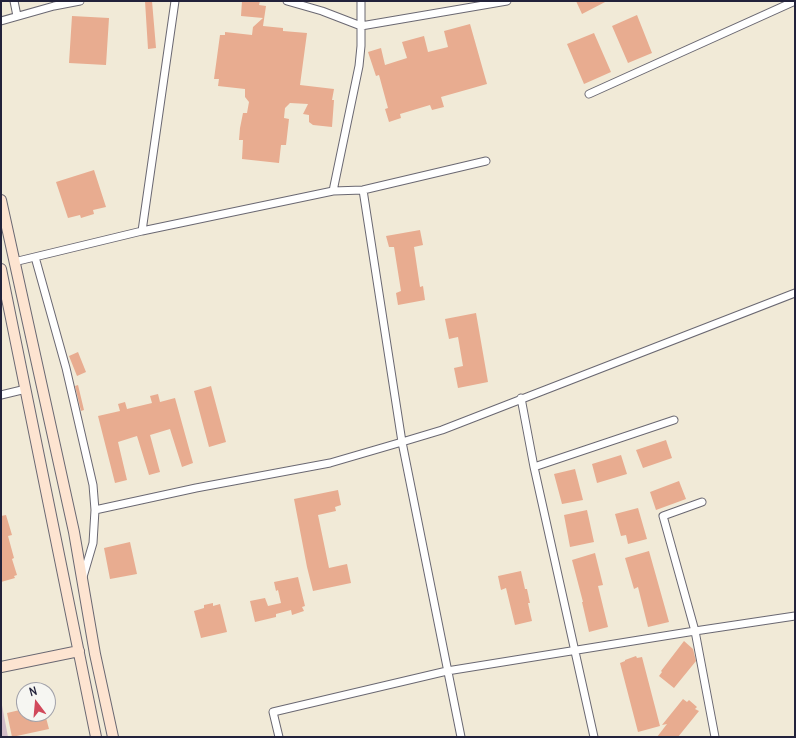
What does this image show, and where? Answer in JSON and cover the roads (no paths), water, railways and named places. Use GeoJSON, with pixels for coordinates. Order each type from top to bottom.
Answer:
{"type":"FeatureCollection","features":[{"type":"Feature","properties":{"kind":"main road"},"geometry":{"type":"LineString","coordinates":[[1,200],[74,532],[95,654],[113,737]]}},
{"type":"Feature","properties":{"kind":"main road"},"geometry":{"type":"LineString","coordinates":[[1,269],[96,737]]}},
{"type":"Feature","properties":{"kind":"main road"},"geometry":{"type":"LineString","coordinates":[[1,667],[79,651]]}},
{"type":"Feature","properties":{"kind":"street"},"geometry":{"type":"LineString","coordinates":[[14,1],[17,16]]}},
{"type":"Feature","properties":{"kind":"street"},"geometry":{"type":"LineString","coordinates":[[1,21],[54,6],[80,1]]}},
{"type":"Feature","properties":{"kind":"street"},"geometry":{"type":"LineString","coordinates":[[142,231],[175,1]]}},
{"type":"Feature","properties":{"kind":"street"},"geometry":{"type":"LineString","coordinates":[[287,1],[322,11],[361,26],[507,1]]}},
{"type":"Feature","properties":{"kind":"street"},"geometry":{"type":"LineString","coordinates":[[333,191],[359,66],[361,46],[361,1]]}},
{"type":"Feature","properties":{"kind":"street"},"geometry":{"type":"LineString","coordinates":[[589,94],[795,1]]}},
{"type":"Feature","properties":{"kind":"street"},"geometry":{"type":"LineString","coordinates":[[14,262],[142,231],[333,191],[363,190],[486,161]]}},
{"type":"Feature","properties":{"kind":"street"},"geometry":{"type":"LineString","coordinates":[[363,190],[402,442],[461,737]]}},
{"type":"Feature","properties":{"kind":"street"},"geometry":{"type":"LineString","coordinates":[[35,257],[66,368],[93,485],[95,510],[93,543],[82,579]]}},
{"type":"Feature","properties":{"kind":"street"},"geometry":{"type":"LineString","coordinates":[[95,510],[196,488],[330,463],[442,430],[521,398],[795,293]]}},
{"type":"Feature","properties":{"kind":"street"},"geometry":{"type":"LineString","coordinates":[[1,308],[10,314]]}},
{"type":"Feature","properties":{"kind":"street"},"geometry":{"type":"LineString","coordinates":[[1,395],[26,389]]}},
{"type":"Feature","properties":{"kind":"street"},"geometry":{"type":"LineString","coordinates":[[521,398],[534,468],[594,737]]}},
{"type":"Feature","properties":{"kind":"street"},"geometry":{"type":"LineString","coordinates":[[534,468],[674,420]]}},
{"type":"Feature","properties":{"kind":"street"},"geometry":{"type":"LineString","coordinates":[[702,502],[663,516],[694,631],[715,737]]}},
{"type":"Feature","properties":{"kind":"street"},"geometry":{"type":"LineString","coordinates":[[279,737],[273,712],[447,671],[795,616]]}}]}
